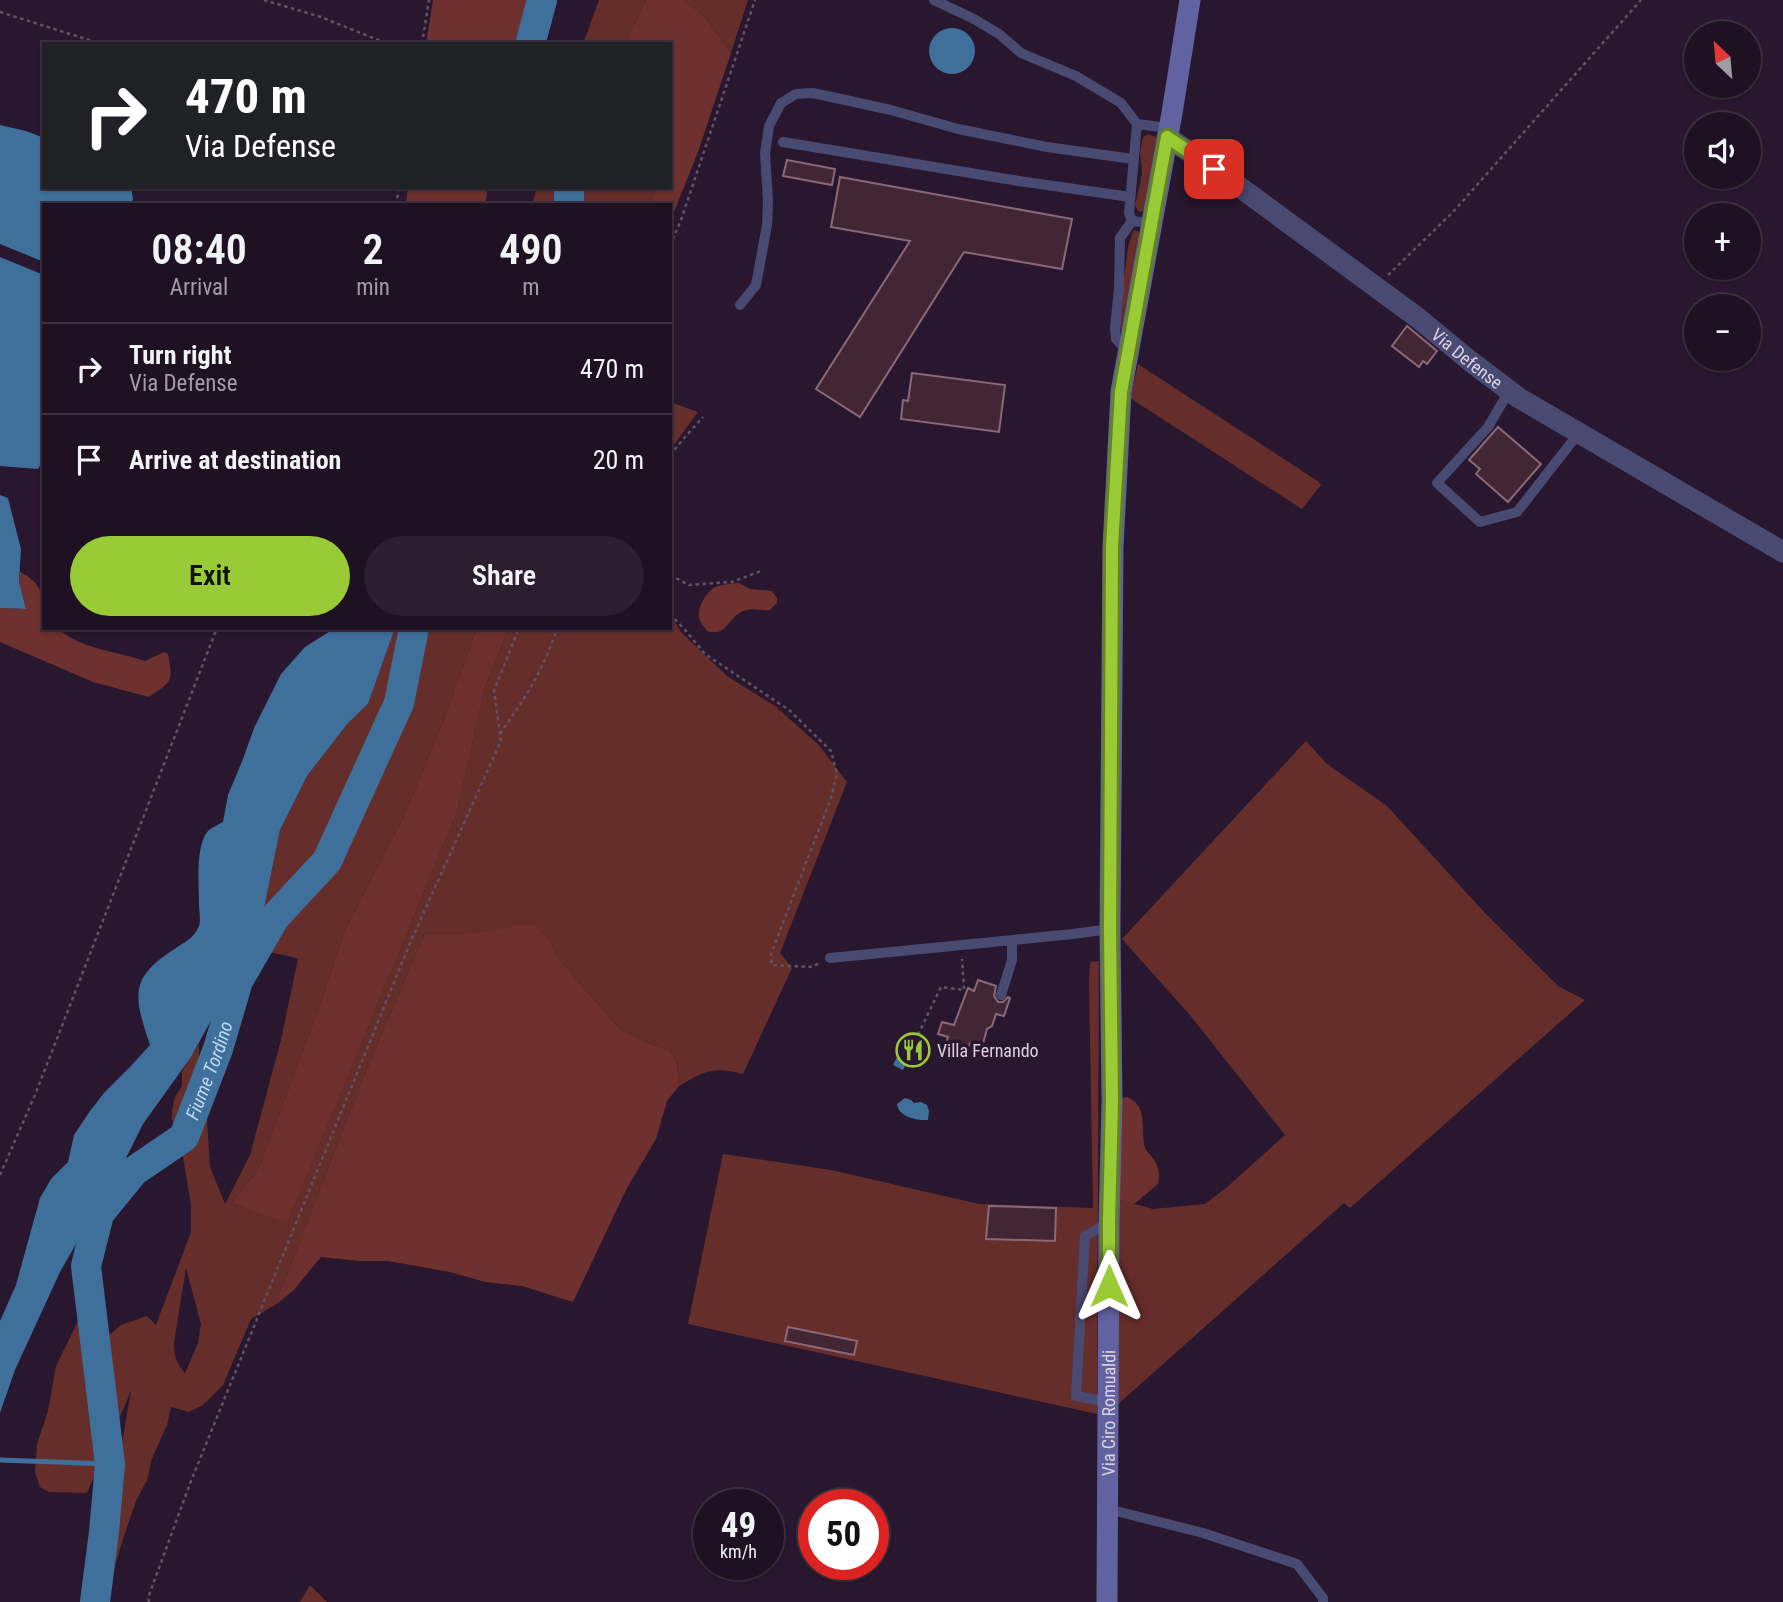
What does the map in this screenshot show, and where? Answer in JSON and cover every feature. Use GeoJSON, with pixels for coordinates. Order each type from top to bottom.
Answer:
{"type":"FeatureCollection","features":[{"type":"Feature","properties":{"kind":"main road","name":"Via Ciro Romualdi"},"geometry":{"type":"LineString","coordinates":[[1107,1602],[1112,1101],[1112,547],[1121,392],[1129,346],[1142,222],[1168,133],[1190,0]]}},
{"type":"Feature","properties":{"kind":"street","name":"Via Defense"},"geometry":{"type":"LineString","coordinates":[[1168,133],[1418,318],[1509,390],[1783,552]]}},
{"type":"Feature","properties":{"kind":"lane"},"geometry":{"type":"LineString","coordinates":[[934,0],[999,34],[1021,53],[1076,76],[1121,103],[1137,124],[1168,133]]}},
{"type":"Feature","properties":{"kind":"lane"},"geometry":{"type":"LineString","coordinates":[[740,305],[756,285],[767,225],[765,153],[769,126],[781,103],[796,94],[813,93],[891,110],[958,130],[1047,147],[1133,159]]}},
{"type":"Feature","properties":{"kind":"lane"},"geometry":{"type":"LineString","coordinates":[[1137,124],[1129,213],[1142,222]]}},
{"type":"Feature","properties":{"kind":"lane"},"geometry":{"type":"LineString","coordinates":[[783,142],[1130,197]]}},
{"type":"Feature","properties":{"kind":"lane"},"geometry":{"type":"LineString","coordinates":[[1509,390],[1488,427],[1437,483],[1480,522],[1517,512],[1578,433]]}},
{"type":"Feature","properties":{"kind":"lane"},"geometry":{"type":"LineString","coordinates":[[830,958],[1110,929]]}},
{"type":"Feature","properties":{"kind":"lane"},"geometry":{"type":"LineString","coordinates":[[1001,995],[1012,960],[1012,940]]}},
{"type":"Feature","properties":{"kind":"lane"},"geometry":{"type":"LineString","coordinates":[[1108,1402],[1076,1396],[1084,1236],[1109,1222]]}},
{"type":"Feature","properties":{"kind":"lane"},"geometry":{"type":"LineString","coordinates":[[1108,1509],[1203,1533],[1297,1564],[1323,1598],[1323,1602]]}},
{"type":"Feature","properties":{"kind":"path"},"geometry":{"type":"LineString","coordinates":[[264,0],[383,42]]}},
{"type":"Feature","properties":{"kind":"path"},"geometry":{"type":"LineString","coordinates":[[422,42],[429,0]]}},
{"type":"Feature","properties":{"kind":"path"},"geometry":{"type":"LineString","coordinates":[[672,241],[755,0]]}},
{"type":"Feature","properties":{"kind":"path"},"geometry":{"type":"LineString","coordinates":[[1376,287],[1453,212],[1641,0]]}},
{"type":"Feature","properties":{"kind":"path"},"geometry":{"type":"LineString","coordinates":[[0,12],[96,42]]}},
{"type":"Feature","properties":{"kind":"path"},"geometry":{"type":"LineString","coordinates":[[672,453],[703,417]]}},
{"type":"Feature","properties":{"kind":"path"},"geometry":{"type":"LineString","coordinates":[[672,576],[689,585],[741,579],[761,571]]}},
{"type":"Feature","properties":{"kind":"path"},"geometry":{"type":"LineString","coordinates":[[672,616],[705,654],[789,710],[831,751],[837,774],[831,798],[771,954],[772,965],[785,966],[812,967],[830,958]]}},
{"type":"Feature","properties":{"kind":"path"},"geometry":{"type":"LineString","coordinates":[[0,1175],[35,1095],[216,630]]}},
{"type":"Feature","properties":{"kind":"path"},"geometry":{"type":"LineString","coordinates":[[149,1602],[148,1598],[191,1481],[410,943],[501,741],[494,691],[518,630]]}},
{"type":"Feature","properties":{"kind":"path"},"geometry":{"type":"LineString","coordinates":[[500,734],[535,681],[556,630]]}},
{"type":"Feature","properties":{"kind":"path"},"geometry":{"type":"LineString","coordinates":[[915,1041],[941,987],[964,990],[961,945]]}},
{"type":"Feature","properties":{"kind":"shaded area"},"geometry":{"type":"Polygon","coordinates":[[[433,0],[535,0],[520,42],[426,42],[433,0]]]}},
{"type":"Feature","properties":{"kind":"shaded area"},"geometry":{"type":"Polygon","coordinates":[[[599,0],[646,0],[628,42],[584,42],[599,0]]]}},
{"type":"Feature","properties":{"kind":"shaded area"},"geometry":{"type":"Polygon","coordinates":[[[646,0],[684,0],[703,15],[731,53],[698,152],[672,217],[672,203],[650,203],[657,189],[672,189],[672,42],[628,42],[646,0]]]}},
{"type":"Feature","properties":{"kind":"shaded area"},"geometry":{"type":"Polygon","coordinates":[[[684,0],[748,0],[731,53],[703,15],[684,0]]]}},
{"type":"Feature","properties":{"kind":"shaded area"},"geometry":{"type":"Polygon","coordinates":[[[1148,134],[1157,140],[1147,204],[1143,211],[1139,212],[1135,205],[1142,173],[1140,152],[1143,137],[1148,134]]]}},
{"type":"Feature","properties":{"kind":"shaded area"},"geometry":{"type":"Polygon","coordinates":[[[408,189],[488,189],[485,203],[406,203],[408,189]]]}},
{"type":"Feature","properties":{"kind":"shaded area"},"geometry":{"type":"Polygon","coordinates":[[[536,189],[657,189],[650,203],[533,203],[536,189]]]}},
{"type":"Feature","properties":{"kind":"shaded area"},"geometry":{"type":"Polygon","coordinates":[[[1135,230],[1140,236],[1121,333],[1119,320],[1128,247],[1135,230]]]}},
{"type":"Feature","properties":{"kind":"shaded area"},"geometry":{"type":"Polygon","coordinates":[[[1138,364],[1321,485],[1302,509],[1130,398],[1138,364]]]}},
{"type":"Feature","properties":{"kind":"shaded area"},"geometry":{"type":"Polygon","coordinates":[[[672,403],[698,412],[672,447],[672,403]]]}},
{"type":"Feature","properties":{"kind":"shaded area"},"geometry":{"type":"Polygon","coordinates":[[[20,572],[35,583],[42,595],[42,630],[60,630],[87,645],[145,661],[164,652],[168,654],[169,680],[149,697],[93,682],[0,642],[0,608],[26,609],[19,582],[20,572]]]}},
{"type":"Feature","properties":{"kind":"shaded area"},"geometry":{"type":"Polygon","coordinates":[[[739,583],[750,589],[772,591],[777,603],[770,610],[750,609],[742,612],[721,631],[708,631],[699,617],[705,597],[715,587],[739,583]]]}},
{"type":"Feature","properties":{"kind":"shaded area"},"geometry":{"type":"Polygon","coordinates":[[[672,617],[681,632],[727,676],[775,706],[819,745],[847,782],[780,953],[792,968],[743,1074],[724,1070],[710,1071],[679,1086],[677,1062],[669,1050],[645,1042],[620,1029],[559,959],[548,938],[514,925],[490,933],[424,935],[364,1076],[275,1305],[251,1319],[223,1385],[203,1405],[189,1412],[171,1407],[167,1425],[151,1461],[148,1478],[136,1501],[113,1572],[99,1588],[104,1571],[105,1541],[131,1391],[87,1493],[49,1492],[40,1487],[35,1472],[37,1444],[48,1411],[56,1366],[80,1317],[82,1336],[89,1341],[109,1335],[121,1325],[147,1316],[156,1325],[191,1232],[191,1205],[172,1110],[175,1097],[182,1086],[182,1071],[199,1044],[199,1080],[207,1120],[210,1167],[225,1204],[250,1155],[281,1040],[298,959],[250,947],[265,904],[280,830],[307,776],[348,723],[368,704],[394,630],[476,630],[442,724],[404,816],[344,932],[320,1005],[258,1170],[231,1203],[287,1222],[457,812],[485,687],[508,630],[672,630],[672,617]],[[186,1268],[174,1343],[176,1359],[185,1373],[198,1343],[201,1324],[186,1268]]]}},
{"type":"Feature","properties":{"kind":"shaded area"},"geometry":{"type":"Polygon","coordinates":[[[476,630],[508,630],[485,687],[457,812],[287,1223],[231,1203],[258,1170],[320,1005],[344,932],[404,816],[442,724],[476,630]]]}},
{"type":"Feature","properties":{"kind":"shaded area"},"geometry":{"type":"Polygon","coordinates":[[[1306,741],[1327,764],[1387,806],[1485,913],[1558,986],[1585,1000],[1350,1208],[1344,1203],[1116,1406],[1117,1199],[1153,1209],[1205,1204],[1285,1135],[1189,1014],[1122,939],[1306,741]]]}},
{"type":"Feature","properties":{"kind":"shaded area"},"geometry":{"type":"Polygon","coordinates":[[[514,925],[533,925],[548,938],[559,959],[620,1029],[645,1042],[669,1050],[677,1062],[679,1086],[667,1101],[656,1139],[627,1188],[573,1302],[522,1286],[485,1282],[450,1272],[388,1261],[321,1257],[293,1291],[275,1305],[364,1076],[424,935],[469,934],[514,925]]]}},
{"type":"Feature","properties":{"kind":"shaded area"},"geometry":{"type":"Polygon","coordinates":[[[1099,961],[1097,1414],[688,1324],[723,1154],[831,1170],[979,1204],[1093,1208],[1089,982],[1090,962],[1099,961]]]}},
{"type":"Feature","properties":{"kind":"shaded area"},"geometry":{"type":"Polygon","coordinates":[[[1127,1097],[1134,1101],[1141,1112],[1145,1148],[1156,1163],[1159,1173],[1158,1184],[1134,1204],[1117,1199],[1120,1098],[1127,1097]]]}},
{"type":"Feature","properties":{"kind":"shaded area"},"geometry":{"type":"Polygon","coordinates":[[[310,1585],[327,1602],[300,1602],[310,1585]]]}},
{"type":"Feature","properties":{"kind":"water"},"geometry":{"type":"Polygon","coordinates":[[[952,28],[968,35],[975,51],[968,67],[952,74],[936,67],[929,51],[936,35],[952,28]]]}},
{"type":"Feature","properties":{"kind":"water"},"geometry":{"type":"Polygon","coordinates":[[[0,125],[42,137],[42,189],[131,189],[132,203],[42,203],[42,261],[0,244],[0,125]]]}},
{"type":"Feature","properties":{"kind":"water"},"geometry":{"type":"Polygon","coordinates":[[[0,257],[42,274],[42,462],[38,469],[0,466],[0,257]]]}},
{"type":"Feature","properties":{"kind":"water"},"geometry":{"type":"Polygon","coordinates":[[[0,495],[8,498],[21,549],[19,582],[26,609],[0,608],[0,495]]]}},
{"type":"Feature","properties":{"kind":"water"},"geometry":{"type":"Polygon","coordinates":[[[332,630],[394,630],[368,704],[348,723],[307,776],[280,830],[265,904],[242,964],[191,1057],[143,1124],[119,1172],[60,1272],[15,1370],[0,1413],[0,1321],[16,1285],[40,1198],[51,1179],[68,1162],[74,1135],[90,1111],[150,1045],[139,1001],[142,979],[160,959],[195,934],[199,926],[199,865],[205,836],[209,830],[223,822],[228,795],[254,728],[281,674],[305,647],[332,630]]]}},
{"type":"Feature","properties":{"kind":"water"},"geometry":{"type":"Polygon","coordinates":[[[904,1046],[912,1051],[903,1070],[893,1065],[904,1046]]]}},
{"type":"Feature","properties":{"kind":"water"},"geometry":{"type":"Polygon","coordinates":[[[905,1098],[927,1105],[928,1120],[904,1115],[897,1104],[905,1098]]]}},
{"type":"Feature","properties":{"kind":"building"},"geometry":{"type":"Polygon","coordinates":[[[787,160],[835,169],[832,185],[783,176],[787,160]]]}},
{"type":"Feature","properties":{"kind":"building"},"geometry":{"type":"Polygon","coordinates":[[[840,177],[1072,219],[1062,269],[964,252],[860,417],[816,389],[910,241],[831,227],[840,177]]]}},
{"type":"Feature","properties":{"kind":"building"},"geometry":{"type":"Polygon","coordinates":[[[1407,326],[1437,351],[1427,364],[1423,361],[1419,367],[1392,346],[1407,326]]]}},
{"type":"Feature","properties":{"kind":"building"},"geometry":{"type":"Polygon","coordinates":[[[912,373],[1005,385],[999,432],[901,419],[903,400],[908,401],[912,373]]]}},
{"type":"Feature","properties":{"kind":"building"},"geometry":{"type":"Polygon","coordinates":[[[1498,427],[1541,464],[1508,502],[1476,474],[1480,469],[1469,460],[1498,427]]]}},
{"type":"Feature","properties":{"kind":"building"},"geometry":{"type":"Polygon","coordinates":[[[978,980],[996,986],[994,996],[998,1002],[1010,998],[1004,1016],[996,1014],[992,1026],[987,1029],[982,1047],[970,1043],[967,1054],[945,1047],[948,1037],[938,1034],[942,1022],[954,1025],[968,988],[974,991],[978,980]]]}},
{"type":"Feature","properties":{"kind":"building"},"geometry":{"type":"Polygon","coordinates":[[[989,1206],[1056,1208],[1055,1241],[986,1239],[989,1206]]]}},
{"type":"Feature","properties":{"kind":"building"},"geometry":{"type":"Polygon","coordinates":[[[788,1327],[857,1341],[854,1355],[785,1341],[788,1327]]]}},
{"type":"Feature","properties":{"kind":"waterway","name":"Fiume Tordino"},"geometry":{"type":"LineString","coordinates":[[531,42],[542,0]]}},
{"type":"Feature","properties":{"kind":"waterway","name":"Fiume Tordino"},"geometry":{"type":"LineString","coordinates":[[569,189],[569,203]]}},
{"type":"Feature","properties":{"kind":"waterway","name":"Fiume Tordino"},"geometry":{"type":"LineString","coordinates":[[95,1602],[110,1464],[86,1266],[99,1214],[134,1171],[184,1137],[218,1049],[238,981],[275,917],[327,861],[399,703],[414,630]]}},
{"type":"Feature","properties":{"kind":"waterway"},"geometry":{"type":"LineString","coordinates":[[0,1460],[110,1464]]}},
{"type":"Feature","properties":{"kind":"place","name":"Villa Fernando"},"geometry":{"type":"Point","coordinates":[913,1050]}},
{"type":"Feature","properties":{"kind":"route"},"geometry":{"type":"LineString","coordinates":[[1109,1286],[1112,1101],[1112,547],[1121,392],[1167,137],[1214,169]]}}]}
